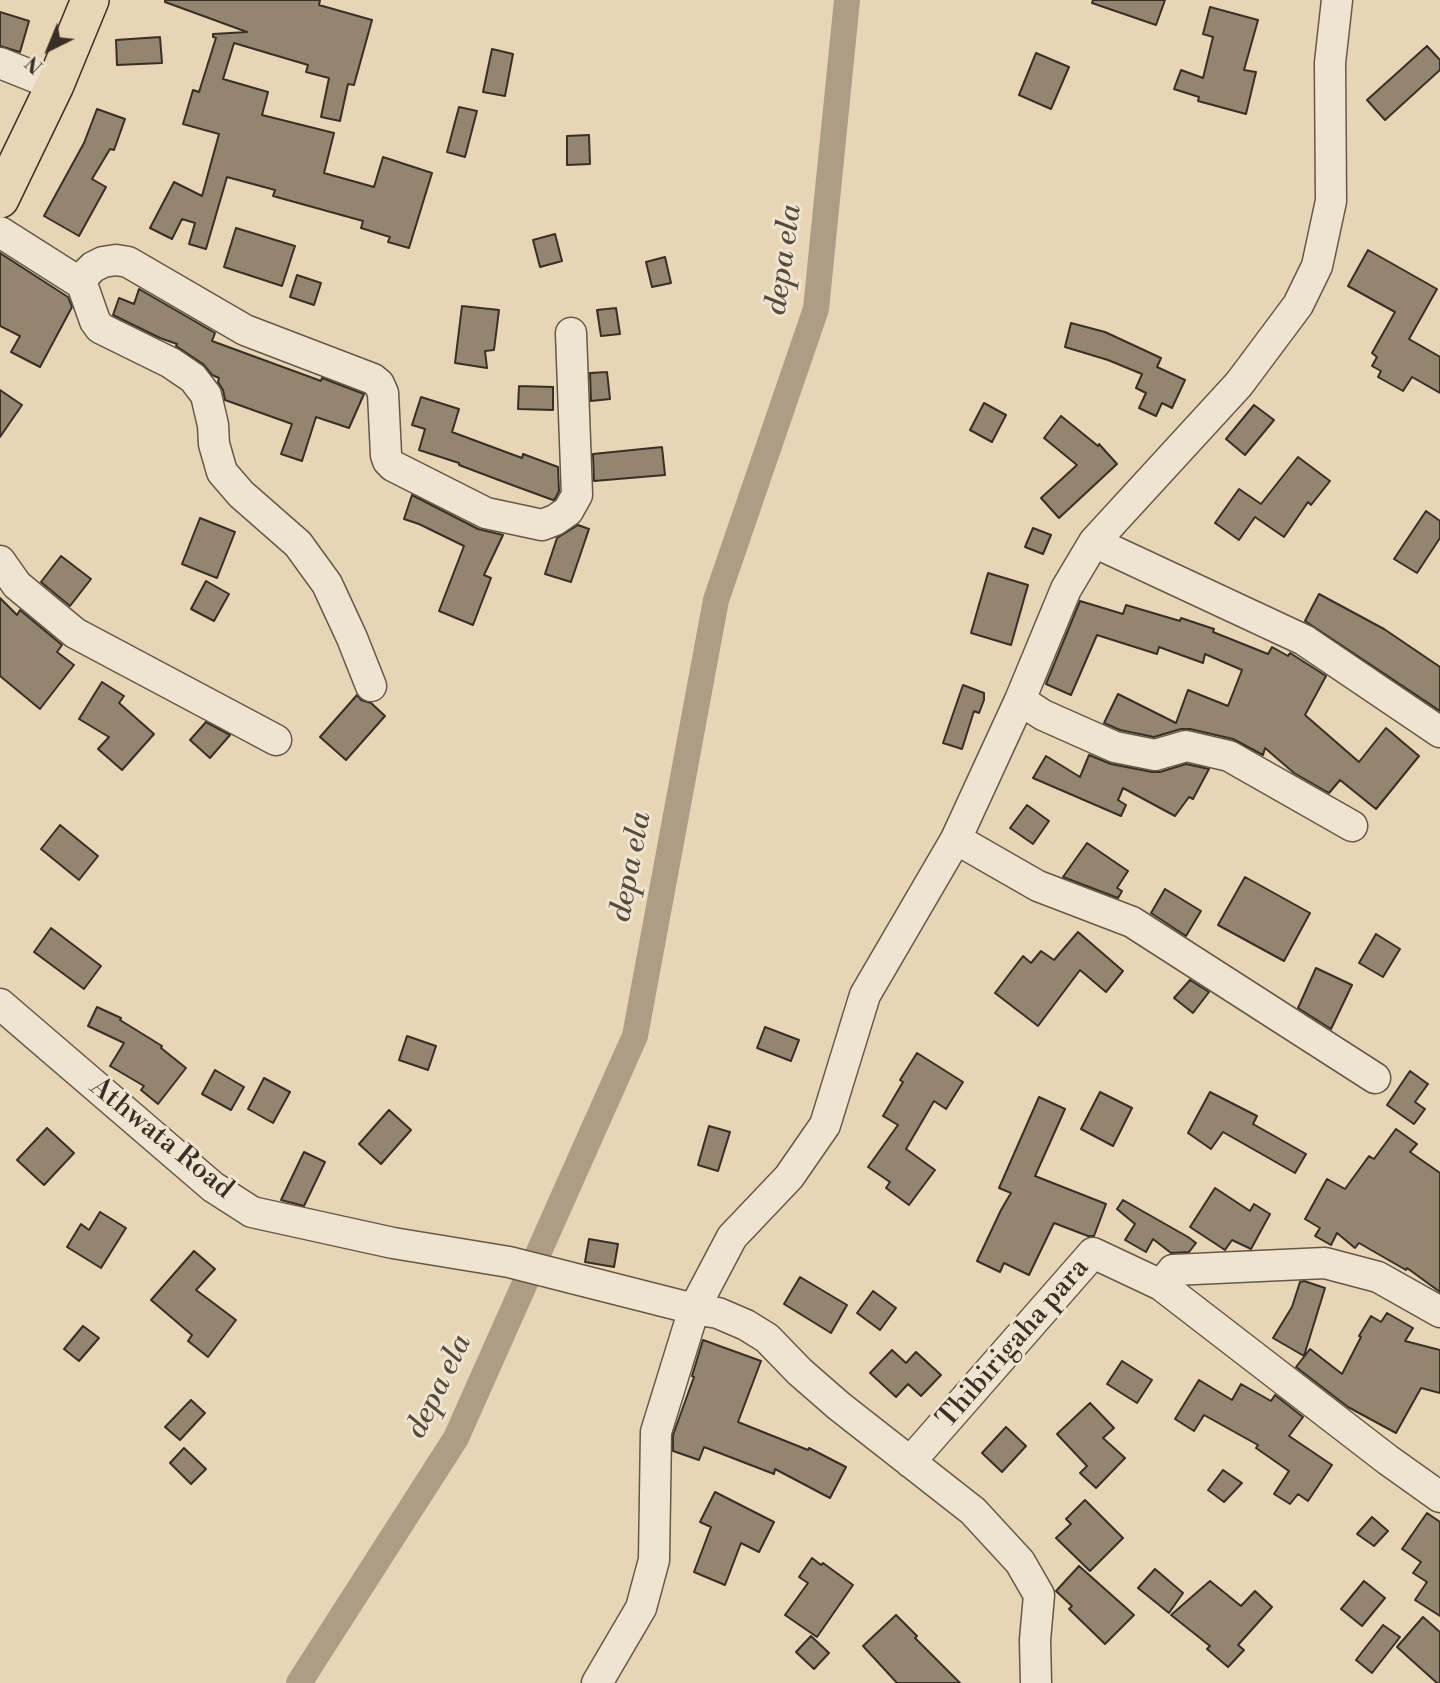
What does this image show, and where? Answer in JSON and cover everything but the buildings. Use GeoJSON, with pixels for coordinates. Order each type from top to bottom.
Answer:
{"type":"FeatureCollection","features":[{"type":"Feature","properties":{"kind":"main road"},"geometry":{"type":"LineString","coordinates":[[0,199],[55,85],[90,0]]}},
{"type":"Feature","properties":{"kind":"street"},"geometry":{"type":"LineString","coordinates":[[597,1683],[641,1608],[654,1560],[656,1432],[694,1309],[732,1237],[789,1177],[825,1125],[865,995],[956,839],[1020,700],[1066,589],[1094,542],[1239,384],[1298,305],[1317,266],[1331,201],[1330,63],[1337,0]]}},
{"type":"Feature","properties":{"kind":"street"},"geometry":{"type":"LineString","coordinates":[[0,63],[55,85]]}},
{"type":"Feature","properties":{"kind":"street"},"geometry":{"type":"LineString","coordinates":[[0,232],[82,284]]}},
{"type":"Feature","properties":{"kind":"street"},"geometry":{"type":"LineString","coordinates":[[371,686],[327,584],[298,544],[241,494],[222,472],[214,444],[206,395],[193,378],[171,363],[100,328],[82,284],[85,275],[103,262],[128,262],[245,330],[373,379],[383,393],[386,455],[393,466],[486,513],[542,525],[568,511],[578,495],[571,333]]}},
{"type":"Feature","properties":{"kind":"street"},"geometry":{"type":"LineString","coordinates":[[1094,542],[1304,640],[1440,732]]}},
{"type":"Feature","properties":{"kind":"street"},"geometry":{"type":"LineString","coordinates":[[0,561],[17,585],[75,633],[276,740]]}},
{"type":"Feature","properties":{"kind":"street"},"geometry":{"type":"LineString","coordinates":[[1020,700],[1043,715],[1115,747],[1155,755],[1186,746],[1229,756],[1352,826]]}},
{"type":"Feature","properties":{"kind":"street"},"geometry":{"type":"LineString","coordinates":[[956,839],[1038,886],[1132,922],[1375,1078]]}},
{"type":"Feature","properties":{"kind":"street","name":"Athwata Road"},"geometry":{"type":"LineString","coordinates":[[0,1004],[213,1187],[252,1212],[393,1243],[509,1262],[718,1313],[746,1325],[766,1338],[829,1398],[973,1511],[1020,1562],[1040,1595],[1035,1640],[1036,1683]]}},
{"type":"Feature","properties":{"kind":"street","name":"Thibirigaha para"},"geometry":{"type":"LineString","coordinates":[[910,1462],[1093,1253],[1161,1285]]}},
{"type":"Feature","properties":{"kind":"street"},"geometry":{"type":"LineString","coordinates":[[1440,1312],[1378,1277],[1325,1263],[1173,1270],[1161,1285],[1440,1497]]}},
{"type":"Feature","properties":{"kind":"waterway","name":"depa ela"},"geometry":{"type":"LineString","coordinates":[[299,1683],[456,1438],[635,1036],[716,600],[816,309],[847,0]]}}]}
